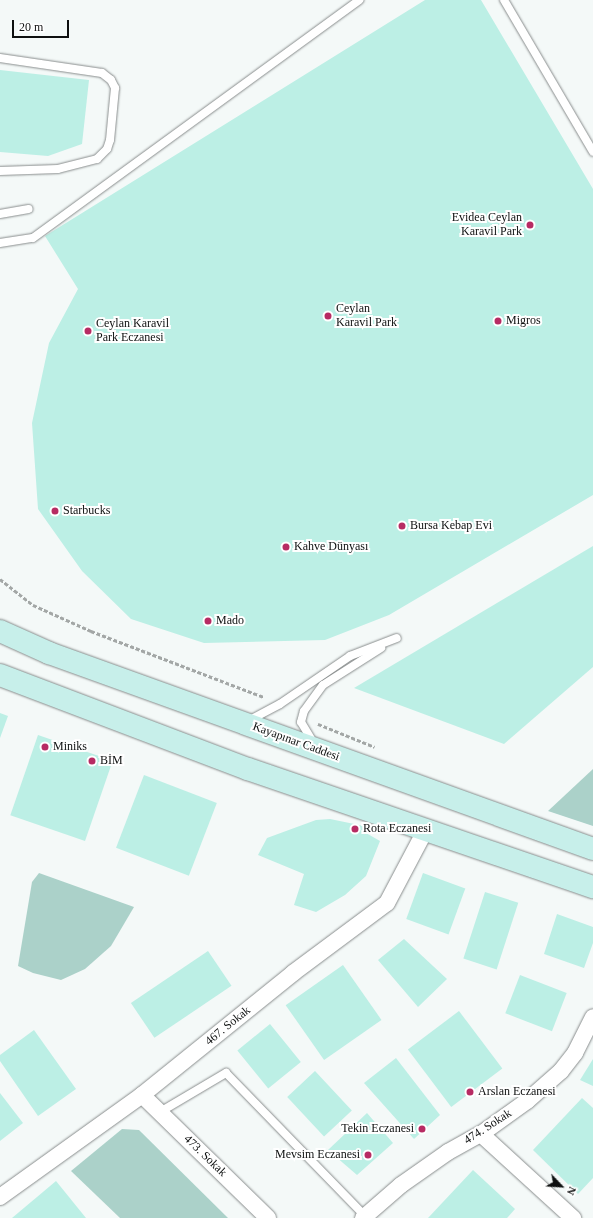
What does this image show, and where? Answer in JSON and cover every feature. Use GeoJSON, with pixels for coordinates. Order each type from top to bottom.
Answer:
{"type":"FeatureCollection","features":[{"type":"Feature","properties":{"kind":"main road","name":"Kayapınar Caddesi"},"geometry":{"type":"LineString","coordinates":[[0,631],[49,653],[593,849]]}},
{"type":"Feature","properties":{"kind":"main road"},"geometry":{"type":"LineString","coordinates":[[0,675],[248,769],[593,887]]}},
{"type":"Feature","properties":{"kind":"street","name":"467. Sokak"},"geometry":{"type":"LineString","coordinates":[[0,1197],[142,1095],[293,973],[387,903],[426,829]]}},
{"type":"Feature","properties":{"kind":"street","name":"474. Sokak"},"geometry":{"type":"LineString","coordinates":[[364,1217],[401,1185],[448,1152],[481,1134],[527,1101],[561,1071],[575,1053],[593,1017]]}},
{"type":"Feature","properties":{"kind":"street","name":"473. Sokak"},"geometry":{"type":"LineString","coordinates":[[142,1095],[268,1218]]}},
{"type":"Feature","properties":{"kind":"street"},"geometry":{"type":"LineString","coordinates":[[481,1134],[573,1218]]}},
{"type":"Feature","properties":{"kind":"lane"},"geometry":{"type":"LineString","coordinates":[[0,243],[33,238],[359,0]]}},
{"type":"Feature","properties":{"kind":"lane"},"geometry":{"type":"LineString","coordinates":[[504,0],[593,152]]}},
{"type":"Feature","properties":{"kind":"lane"},"geometry":{"type":"LineString","coordinates":[[0,58],[102,73],[111,80],[115,88],[110,140],[107,149],[97,158],[58,169],[0,171]]}},
{"type":"Feature","properties":{"kind":"lane"},"geometry":{"type":"LineString","coordinates":[[0,214],[29,209]]}},
{"type":"Feature","properties":{"kind":"lane"},"geometry":{"type":"LineString","coordinates":[[243,723],[280,704],[350,656],[397,638],[323,685],[304,712],[301,722],[320,751]]}},
{"type":"Feature","properties":{"kind":"lane"},"geometry":{"type":"LineString","coordinates":[[160,1112],[226,1073],[364,1217]]}},
{"type":"Feature","properties":{"kind":"green space"},"geometry":{"type":"Polygon","coordinates":[[[593,769],[593,826],[548,811],[593,769]]]}},
{"type":"Feature","properties":{"kind":"green space"},"geometry":{"type":"Polygon","coordinates":[[[39,873],[134,907],[111,946],[85,969],[61,980],[33,973],[18,966],[32,882],[39,873]]]}},
{"type":"Feature","properties":{"kind":"green space"},"geometry":{"type":"Polygon","coordinates":[[[122,1129],[139,1130],[228,1218],[120,1218],[71,1171],[122,1129]]]}},
{"type":"Feature","properties":{"kind":"building","name":"Ceylan Karavil Park"},"geometry":{"type":"Polygon","coordinates":[[[425,0],[481,0],[593,189],[593,495],[389,615],[325,640],[204,643],[131,619],[82,571],[38,509],[32,423],[49,343],[78,289],[45,236],[425,0]]]}},
{"type":"Feature","properties":{"kind":"building"},"geometry":{"type":"Polygon","coordinates":[[[0,70],[89,80],[82,144],[48,156],[0,152],[0,70]]]}},
{"type":"Feature","properties":{"kind":"building"},"geometry":{"type":"Polygon","coordinates":[[[593,546],[593,667],[504,744],[354,688],[593,546]]]}},
{"type":"Feature","properties":{"kind":"building"},"geometry":{"type":"Polygon","coordinates":[[[0,713],[8,716],[0,738],[0,713]]]}},
{"type":"Feature","properties":{"kind":"building"},"geometry":{"type":"Polygon","coordinates":[[[38,735],[113,761],[85,841],[10,815],[38,735]]]}},
{"type":"Feature","properties":{"kind":"building"},"geometry":{"type":"Polygon","coordinates":[[[144,775],[217,803],[189,876],[116,848],[144,775]]]}},
{"type":"Feature","properties":{"kind":"building"},"geometry":{"type":"Polygon","coordinates":[[[330,819],[364,826],[366,833],[380,841],[366,876],[345,895],[316,912],[294,905],[304,874],[258,855],[267,838],[316,820],[330,819]]]}},
{"type":"Feature","properties":{"kind":"building"},"geometry":{"type":"Polygon","coordinates":[[[423,873],[465,888],[449,934],[406,919],[423,873]]]}},
{"type":"Feature","properties":{"kind":"building"},"geometry":{"type":"Polygon","coordinates":[[[485,892],[518,903],[497,969],[463,959],[485,892]]]}},
{"type":"Feature","properties":{"kind":"building"},"geometry":{"type":"Polygon","coordinates":[[[557,914],[593,927],[593,943],[584,968],[544,954],[557,914]]]}},
{"type":"Feature","properties":{"kind":"building"},"geometry":{"type":"Polygon","coordinates":[[[404,939],[447,979],[418,1007],[378,960],[404,939]]]}},
{"type":"Feature","properties":{"kind":"building"},"geometry":{"type":"Polygon","coordinates":[[[208,951],[231,986],[154,1038],[131,1003],[208,951]]]}},
{"type":"Feature","properties":{"kind":"building"},"geometry":{"type":"Polygon","coordinates":[[[343,965],[381,1020],[324,1060],[286,1005],[343,965]]]}},
{"type":"Feature","properties":{"kind":"building"},"geometry":{"type":"Polygon","coordinates":[[[520,975],[567,993],[552,1031],[505,1013],[520,975]]]}},
{"type":"Feature","properties":{"kind":"building"},"geometry":{"type":"Polygon","coordinates":[[[459,1011],[502,1069],[451,1107],[408,1050],[459,1011]]]}},
{"type":"Feature","properties":{"kind":"building"},"geometry":{"type":"Polygon","coordinates":[[[270,1024],[301,1062],[268,1089],[237,1050],[270,1024]]]}},
{"type":"Feature","properties":{"kind":"building"},"geometry":{"type":"Polygon","coordinates":[[[34,1030],[76,1089],[38,1116],[0,1061],[0,1055],[34,1030]]]}},
{"type":"Feature","properties":{"kind":"building"},"geometry":{"type":"Polygon","coordinates":[[[396,1058],[440,1115],[414,1139],[364,1083],[396,1058]]]}},
{"type":"Feature","properties":{"kind":"building"},"geometry":{"type":"Polygon","coordinates":[[[593,1059],[593,1086],[580,1080],[593,1059]]]}},
{"type":"Feature","properties":{"kind":"building"},"geometry":{"type":"Polygon","coordinates":[[[315,1071],[352,1110],[324,1136],[287,1097],[315,1071]]]}},
{"type":"Feature","properties":{"kind":"building"},"geometry":{"type":"Polygon","coordinates":[[[0,1093],[23,1123],[0,1141],[0,1093]]]}},
{"type":"Feature","properties":{"kind":"building"},"geometry":{"type":"Polygon","coordinates":[[[582,1098],[593,1108],[593,1178],[578,1194],[533,1150],[582,1098]]]}},
{"type":"Feature","properties":{"kind":"building"},"geometry":{"type":"Polygon","coordinates":[[[367,1113],[393,1143],[357,1175],[328,1150],[367,1113]]]}},
{"type":"Feature","properties":{"kind":"building"},"geometry":{"type":"Polygon","coordinates":[[[473,1170],[515,1209],[507,1218],[428,1218],[473,1170]]]}},
{"type":"Feature","properties":{"kind":"building"},"geometry":{"type":"Polygon","coordinates":[[[56,1181],[86,1218],[12,1218],[56,1181]]]}},
{"type":"Feature","properties":{"kind":"place","name":"Evidea Ceylan Karavil Park"},"geometry":{"type":"Point","coordinates":[530,225]}},
{"type":"Feature","properties":{"kind":"place","name":"Ceylan Karavil Park"},"geometry":{"type":"Point","coordinates":[328,316]}},
{"type":"Feature","properties":{"kind":"place","name":"Migros"},"geometry":{"type":"Point","coordinates":[498,321]}},
{"type":"Feature","properties":{"kind":"place","name":"Ceylan Karavil Park Eczanesi"},"geometry":{"type":"Point","coordinates":[88,331]}},
{"type":"Feature","properties":{"kind":"place","name":"Starbucks"},"geometry":{"type":"Point","coordinates":[55,511]}},
{"type":"Feature","properties":{"kind":"place","name":"Bursa Kebap Evi"},"geometry":{"type":"Point","coordinates":[402,526]}},
{"type":"Feature","properties":{"kind":"place","name":"Kahve Dünyası"},"geometry":{"type":"Point","coordinates":[286,547]}},
{"type":"Feature","properties":{"kind":"place","name":"Mado"},"geometry":{"type":"Point","coordinates":[208,621]}},
{"type":"Feature","properties":{"kind":"place","name":"Miniks"},"geometry":{"type":"Point","coordinates":[45,747]}},
{"type":"Feature","properties":{"kind":"place","name":"BİM"},"geometry":{"type":"Point","coordinates":[92,761]}},
{"type":"Feature","properties":{"kind":"place","name":"Rota Eczanesi"},"geometry":{"type":"Point","coordinates":[355,829]}},
{"type":"Feature","properties":{"kind":"place","name":"Arslan Eczanesi"},"geometry":{"type":"Point","coordinates":[470,1092]}},
{"type":"Feature","properties":{"kind":"place","name":"Tekin Eczanesi"},"geometry":{"type":"Point","coordinates":[422,1129]}},
{"type":"Feature","properties":{"kind":"place","name":"Mevsim Eczanesi"},"geometry":{"type":"Point","coordinates":[368,1155]}}]}
